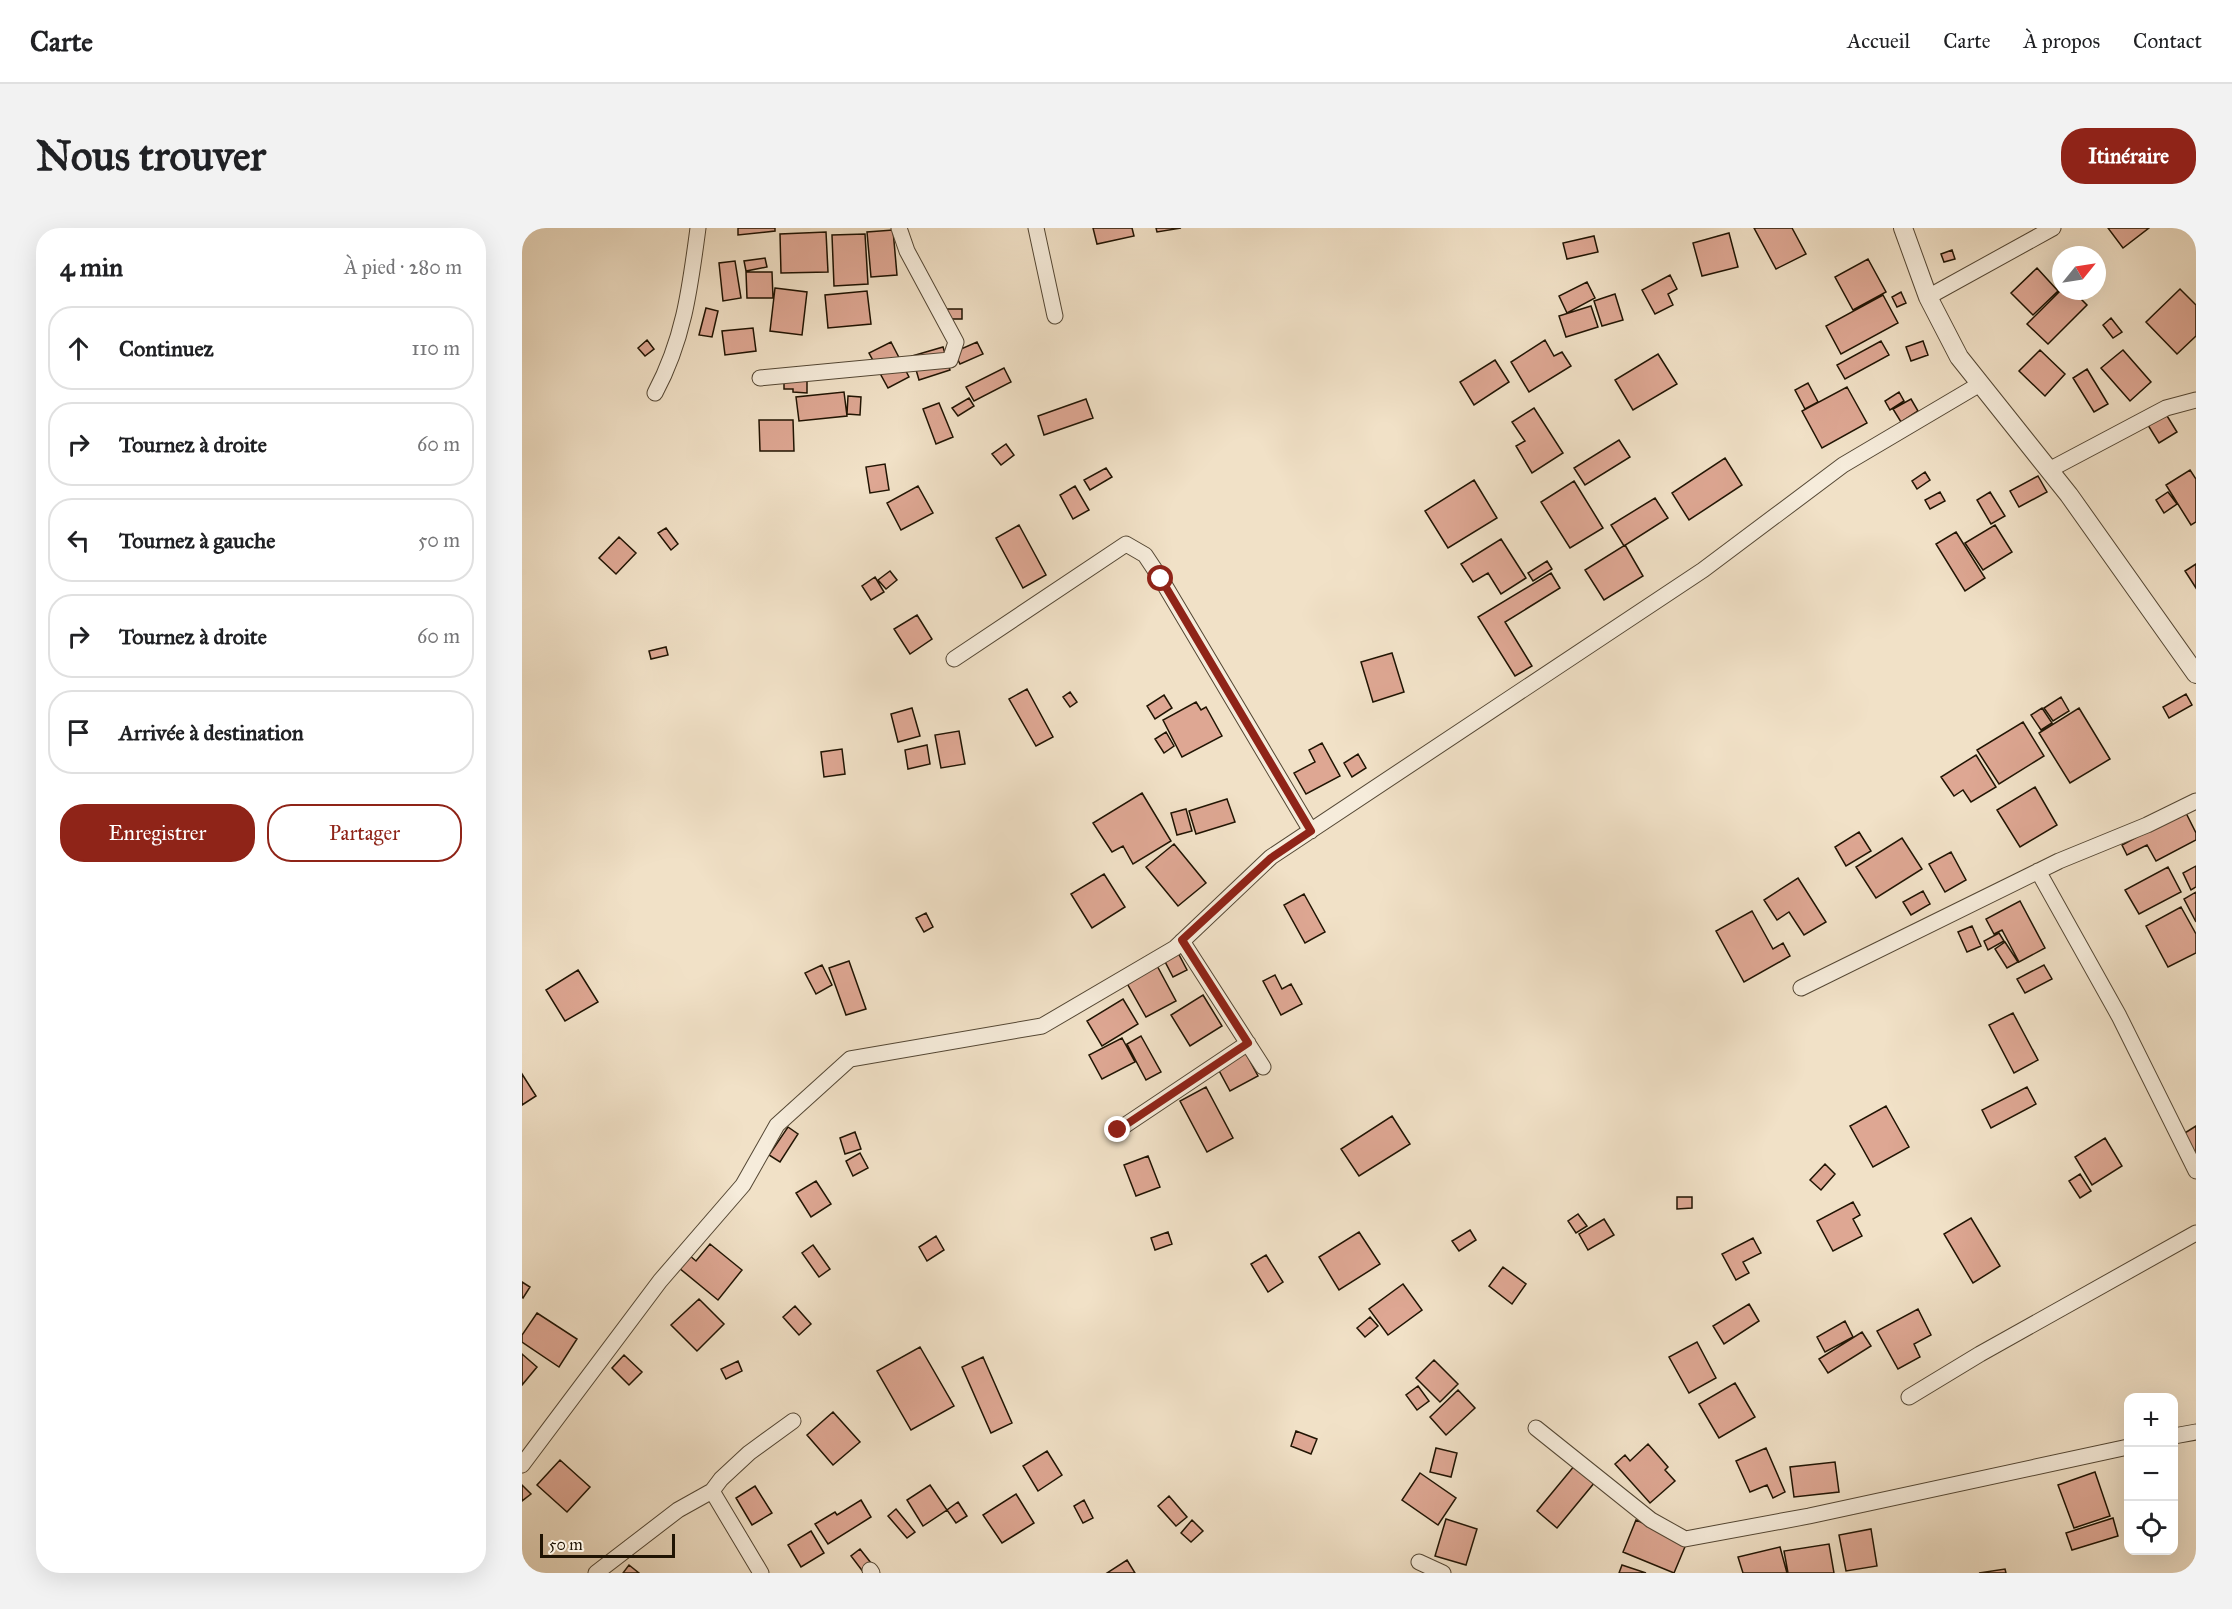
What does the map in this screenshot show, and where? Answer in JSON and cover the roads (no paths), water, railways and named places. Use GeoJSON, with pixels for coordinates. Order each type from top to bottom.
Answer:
{"type":"FeatureCollection","features":[{"type":"Feature","properties":{"kind":"street"},"geometry":{"type":"LineString","coordinates":[[655,393],[666,372],[688,309],[698,228]]}},
{"type":"Feature","properties":{"kind":"street"},"geometry":{"type":"LineString","coordinates":[[760,378],[950,360],[956,342],[907,251],[899,228]]}},
{"type":"Feature","properties":{"kind":"street"},"geometry":{"type":"LineString","coordinates":[[1035,228],[1055,316]]}},
{"type":"Feature","properties":{"kind":"street"},"geometry":{"type":"LineString","coordinates":[[1903,228],[1928,297],[1959,357],[2049,470],[2196,674]]}},
{"type":"Feature","properties":{"kind":"street"},"geometry":{"type":"LineString","coordinates":[[1928,297],[2053,228]]}},
{"type":"Feature","properties":{"kind":"street"},"geometry":{"type":"LineString","coordinates":[[522,1465],[660,1281],[743,1185],[777,1125],[850,1059],[1042,1026],[1175,948],[1271,858],[1703,570],[1843,465],[1980,384]]}},
{"type":"Feature","properties":{"kind":"street"},"geometry":{"type":"LineString","coordinates":[[2049,470],[2166,408],[2196,400]]}},
{"type":"Feature","properties":{"kind":"street"},"geometry":{"type":"LineString","coordinates":[[954,659],[1126,544],[1145,555],[1161,579],[1311,831]]}},
{"type":"Feature","properties":{"kind":"street"},"geometry":{"type":"LineString","coordinates":[[1801,988],[2038,871],[2147,825],[2196,801]]}},
{"type":"Feature","properties":{"kind":"street"},"geometry":{"type":"LineString","coordinates":[[2038,871],[2119,1016],[2196,1171]]}},
{"type":"Feature","properties":{"kind":"street"},"geometry":{"type":"LineString","coordinates":[[1182,940],[1263,1067]]}},
{"type":"Feature","properties":{"kind":"street"},"geometry":{"type":"LineString","coordinates":[[1118,1130],[1248,1043]]}},
{"type":"Feature","properties":{"kind":"street"},"geometry":{"type":"LineString","coordinates":[[1909,1397],[1990,1348],[2196,1233]]}},
{"type":"Feature","properties":{"kind":"street"},"geometry":{"type":"LineString","coordinates":[[596,1573],[678,1510],[712,1491],[721,1479],[749,1453],[793,1421]]}},
{"type":"Feature","properties":{"kind":"street"},"geometry":{"type":"LineString","coordinates":[[1536,1428],[1652,1520],[1685,1539],[1809,1516],[2124,1448]]}},
{"type":"Feature","properties":{"kind":"street"},"geometry":{"type":"LineString","coordinates":[[2178,1435],[2196,1431]]}},
{"type":"Feature","properties":{"kind":"street"},"geometry":{"type":"LineString","coordinates":[[712,1491],[761,1573]]}},
{"type":"Feature","properties":{"kind":"street"},"geometry":{"type":"LineString","coordinates":[[1419,1562],[1443,1573]]}}]}
